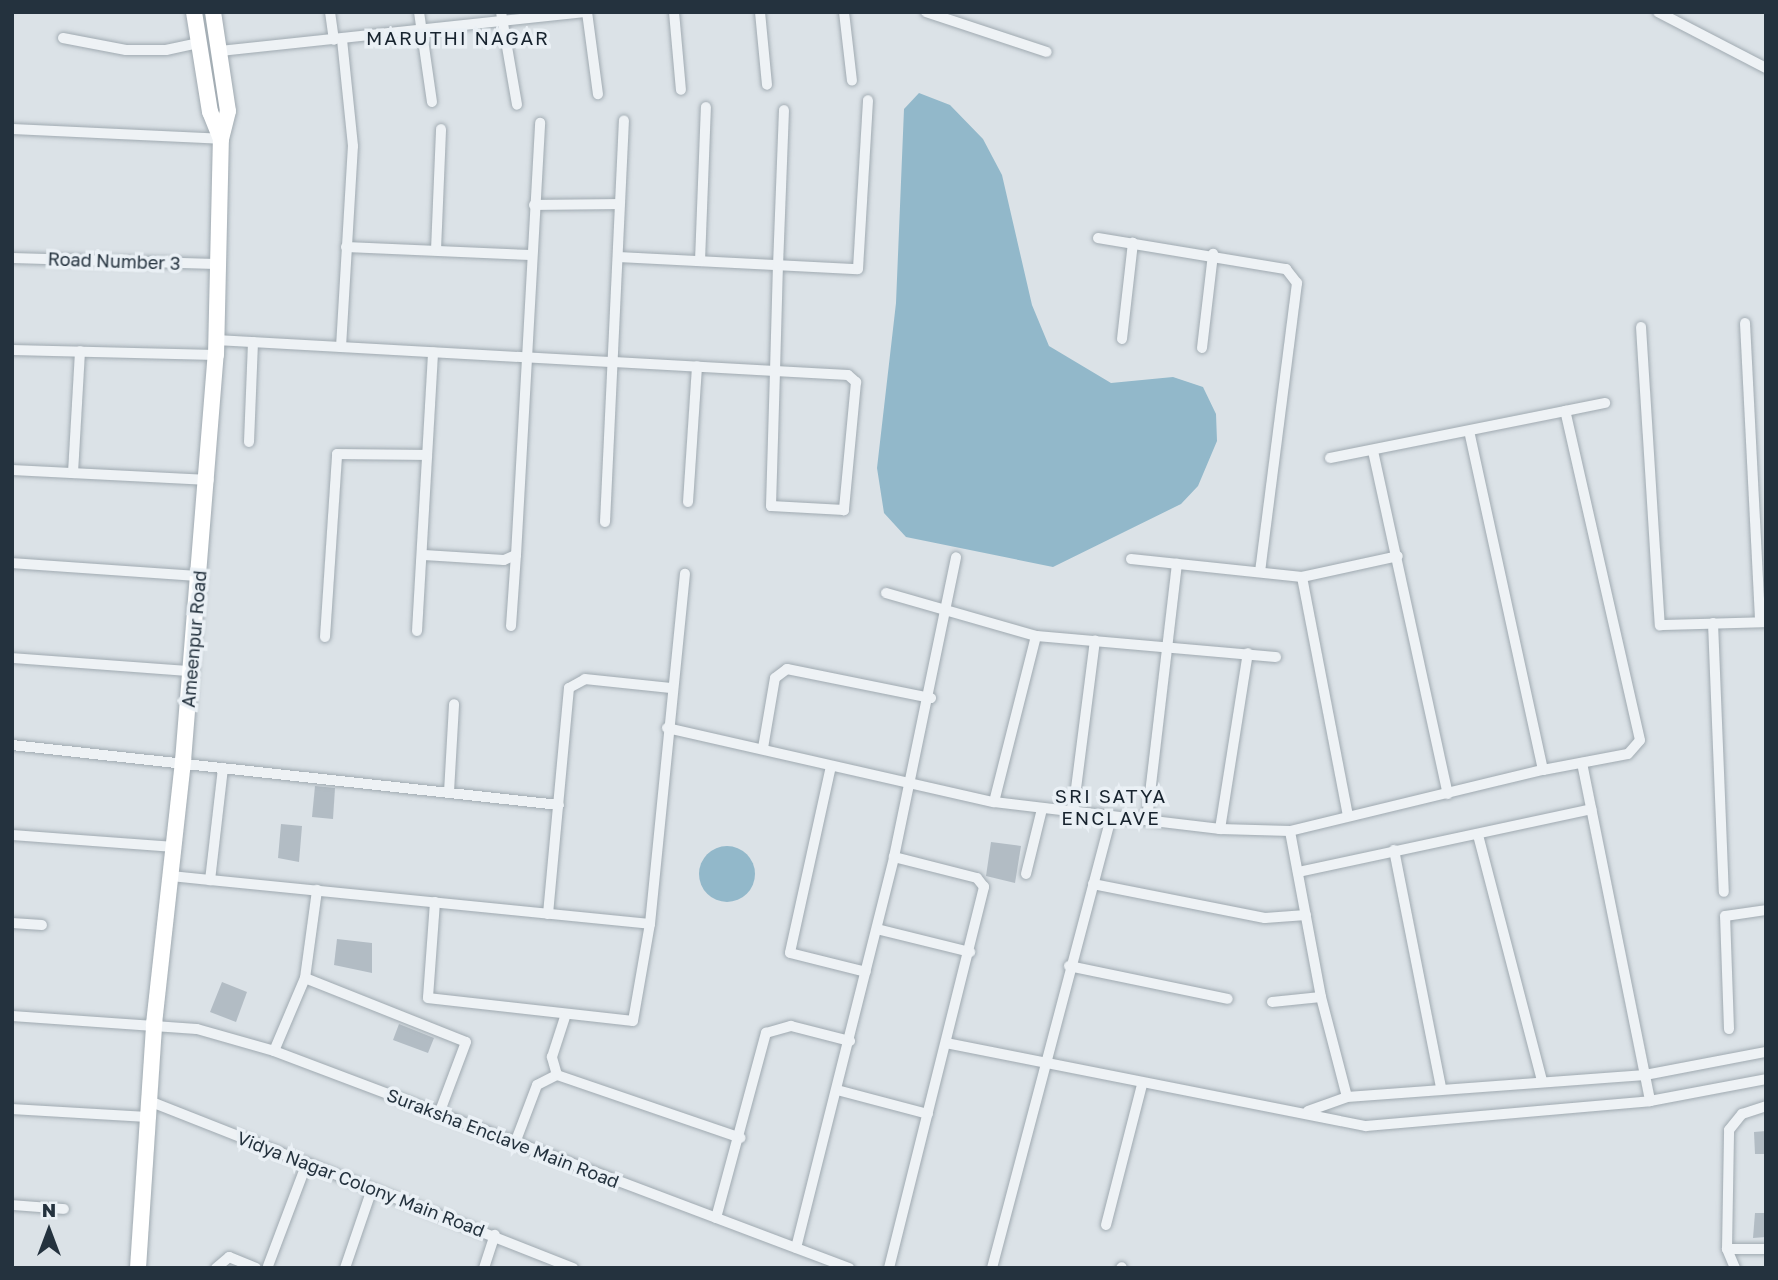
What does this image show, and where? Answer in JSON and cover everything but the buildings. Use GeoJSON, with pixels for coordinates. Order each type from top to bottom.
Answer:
{"type":"FeatureCollection","features":[{"type":"Feature","properties":{"kind":"street","name":"Ameenpur Road"},"geometry":{"type":"LineString","coordinates":[[138,1268],[154,1024],[175,847],[209,480],[216,347],[221,139],[209,112],[194,12]]}},
{"type":"Feature","properties":{"kind":"street"},"geometry":{"type":"LineString","coordinates":[[12,129],[221,139],[228,111],[214,12]]}},
{"type":"Feature","properties":{"kind":"street"},"geometry":{"type":"LineString","coordinates":[[330,12],[338,40],[353,146],[341,347]]}},
{"type":"Feature","properties":{"kind":"street"},"geometry":{"type":"LineString","coordinates":[[419,12],[432,102]]}},
{"type":"Feature","properties":{"kind":"street"},"geometry":{"type":"LineString","coordinates":[[220,51],[421,30],[501,16],[587,12],[598,94]]}},
{"type":"Feature","properties":{"kind":"street"},"geometry":{"type":"LineString","coordinates":[[674,12],[681,90]]}},
{"type":"Feature","properties":{"kind":"street"},"geometry":{"type":"LineString","coordinates":[[760,12],[767,85]]}},
{"type":"Feature","properties":{"kind":"street"},"geometry":{"type":"LineString","coordinates":[[844,12],[852,81]]}},
{"type":"Feature","properties":{"kind":"street"},"geometry":{"type":"LineString","coordinates":[[926,12],[1047,52]]}},
{"type":"Feature","properties":{"kind":"street"},"geometry":{"type":"LineString","coordinates":[[1658,12],[1766,68]]}},
{"type":"Feature","properties":{"kind":"street"},"geometry":{"type":"LineString","coordinates":[[501,16],[517,105]]}},
{"type":"Feature","properties":{"kind":"street"},"geometry":{"type":"LineString","coordinates":[[63,37],[126,50],[166,50],[200,43]]}},
{"type":"Feature","properties":{"kind":"street"},"geometry":{"type":"LineString","coordinates":[[618,257],[854,271],[861,266],[868,100]]}},
{"type":"Feature","properties":{"kind":"street"},"geometry":{"type":"LineString","coordinates":[[700,261],[706,107]]}},
{"type":"Feature","properties":{"kind":"street"},"geometry":{"type":"LineString","coordinates":[[12,349],[80,351],[216,347],[253,342],[696,366],[775,371],[848,375],[856,382],[844,510],[771,506],[775,371],[778,266],[784,110]]}},
{"type":"Feature","properties":{"kind":"street"},"geometry":{"type":"LineString","coordinates":[[605,522],[624,120]]}},
{"type":"Feature","properties":{"kind":"street"},"geometry":{"type":"LineString","coordinates":[[511,626],[540,123]]}},
{"type":"Feature","properties":{"kind":"street"},"geometry":{"type":"LineString","coordinates":[[436,250],[441,130]]}},
{"type":"Feature","properties":{"kind":"street"},"geometry":{"type":"LineString","coordinates":[[534,205],[618,204]]}},
{"type":"Feature","properties":{"kind":"street"},"geometry":{"type":"LineString","coordinates":[[1098,238],[1213,254],[1286,270],[1297,283],[1259,571]]}},
{"type":"Feature","properties":{"kind":"street"},"geometry":{"type":"LineString","coordinates":[[1122,339],[1133,243]]}},
{"type":"Feature","properties":{"kind":"street"},"geometry":{"type":"LineString","coordinates":[[346,247],[531,255]]}},
{"type":"Feature","properties":{"kind":"street"},"geometry":{"type":"LineString","coordinates":[[1202,348],[1213,254]]}},
{"type":"Feature","properties":{"kind":"street","name":"Road Number 3"},"geometry":{"type":"LineString","coordinates":[[12,258],[216,264]]}},
{"type":"Feature","properties":{"kind":"street"},"geometry":{"type":"LineString","coordinates":[[1641,327],[1660,625],[1763,622],[1745,323]]}},
{"type":"Feature","properties":{"kind":"street"},"geometry":{"type":"LineString","coordinates":[[249,442],[253,342]]}},
{"type":"Feature","properties":{"kind":"street"},"geometry":{"type":"LineString","coordinates":[[73,472],[80,351]]}},
{"type":"Feature","properties":{"kind":"street"},"geometry":{"type":"LineString","coordinates":[[417,631],[424,555],[432,352]]}},
{"type":"Feature","properties":{"kind":"street"},"geometry":{"type":"LineString","coordinates":[[688,502],[696,366]]}},
{"type":"Feature","properties":{"kind":"street"},"geometry":{"type":"LineString","coordinates":[[1329,458],[1605,403]]}},
{"type":"Feature","properties":{"kind":"street"},"geometry":{"type":"LineString","coordinates":[[667,728],[764,748],[831,766],[912,780],[994,802],[1220,830],[1290,831],[1543,770],[1628,754],[1640,740],[1565,411]]}},
{"type":"Feature","properties":{"kind":"street"},"geometry":{"type":"LineString","coordinates":[[1469,431],[1543,770]]}},
{"type":"Feature","properties":{"kind":"street"},"geometry":{"type":"LineString","coordinates":[[1373,451],[1448,794]]}},
{"type":"Feature","properties":{"kind":"street"},"geometry":{"type":"LineString","coordinates":[[325,637],[337,454],[427,455]]}},
{"type":"Feature","properties":{"kind":"street"},"geometry":{"type":"LineString","coordinates":[[12,470],[209,480]]}},
{"type":"Feature","properties":{"kind":"street"},"geometry":{"type":"LineString","coordinates":[[424,555],[504,559],[516,555]]}},
{"type":"Feature","properties":{"kind":"street"},"geometry":{"type":"LineString","coordinates":[[1131,559],[1302,577],[1398,556]]}},
{"type":"Feature","properties":{"kind":"street"},"geometry":{"type":"LineString","coordinates":[[796,1248],[912,780],[956,557]]}},
{"type":"Feature","properties":{"kind":"street"},"geometry":{"type":"LineString","coordinates":[[12,563],[200,576]]}},
{"type":"Feature","properties":{"kind":"street"},"geometry":{"type":"LineString","coordinates":[[1147,819],[1177,564]]}},
{"type":"Feature","properties":{"kind":"street"},"geometry":{"type":"LineString","coordinates":[[435,902],[428,998],[565,1017],[633,1021],[650,924],[671,688],[685,574]]}},
{"type":"Feature","properties":{"kind":"street"},"geometry":{"type":"LineString","coordinates":[[1302,577],[1348,816]]}},
{"type":"Feature","properties":{"kind":"street"},"geometry":{"type":"LineString","coordinates":[[886,593],[1036,636],[1166,645],[1276,657]]}},
{"type":"Feature","properties":{"kind":"street"},"geometry":{"type":"LineString","coordinates":[[1713,623],[1724,892]]}},
{"type":"Feature","properties":{"kind":"street"},"geometry":{"type":"LineString","coordinates":[[994,802],[1036,636]]}},
{"type":"Feature","properties":{"kind":"street"},"geometry":{"type":"LineString","coordinates":[[1073,813],[1095,640]]}},
{"type":"Feature","properties":{"kind":"street"},"geometry":{"type":"LineString","coordinates":[[1220,830],[1248,653]]}},
{"type":"Feature","properties":{"kind":"street"},"geometry":{"type":"LineString","coordinates":[[12,658],[190,671]]}},
{"type":"Feature","properties":{"kind":"street"},"geometry":{"type":"LineString","coordinates":[[764,748],[775,678],[787,669],[930,698]]}},
{"type":"Feature","properties":{"kind":"street"},"geometry":{"type":"LineString","coordinates":[[548,914],[569,688],[585,679],[671,688]]}},
{"type":"Feature","properties":{"kind":"street"},"geometry":{"type":"LineString","coordinates":[[449,792],[454,704]]}},
{"type":"Feature","properties":{"kind":"street"},"geometry":{"type":"LineString","coordinates":[[12,745],[183,761],[223,768],[559,806]]}},
{"type":"Feature","properties":{"kind":"street"},"geometry":{"type":"LineString","coordinates":[[1583,763],[1650,1101]]}},
{"type":"Feature","properties":{"kind":"street"},"geometry":{"type":"LineString","coordinates":[[831,766],[790,953],[866,972]]}},
{"type":"Feature","properties":{"kind":"street"},"geometry":{"type":"LineString","coordinates":[[210,880],[223,768]]}},
{"type":"Feature","properties":{"kind":"street"},"geometry":{"type":"LineString","coordinates":[[1026,874],[1042,809]]}},
{"type":"Feature","properties":{"kind":"street"},"geometry":{"type":"LineString","coordinates":[[1298,872],[1591,809]]}},
{"type":"Feature","properties":{"kind":"street"},"geometry":{"type":"LineString","coordinates":[[992,1268],[1069,966],[1111,817]]}},
{"type":"Feature","properties":{"kind":"street"},"geometry":{"type":"LineString","coordinates":[[1290,831],[1321,997],[1347,1097]]}},
{"type":"Feature","properties":{"kind":"street"},"geometry":{"type":"LineString","coordinates":[[12,835],[175,847]]}},
{"type":"Feature","properties":{"kind":"street"},"geometry":{"type":"LineString","coordinates":[[1478,835],[1542,1081]]}},
{"type":"Feature","properties":{"kind":"street"},"geometry":{"type":"LineString","coordinates":[[1395,850],[1441,1088]]}},
{"type":"Feature","properties":{"kind":"street"},"geometry":{"type":"LineString","coordinates":[[889,1268],[983,901],[984,887],[978,878],[894,857]]}},
{"type":"Feature","properties":{"kind":"street"},"geometry":{"type":"LineString","coordinates":[[171,876],[650,924]]}},
{"type":"Feature","properties":{"kind":"street"},"geometry":{"type":"LineString","coordinates":[[1093,884],[1265,918],[1306,915]]}},
{"type":"Feature","properties":{"kind":"street"},"geometry":{"type":"LineString","coordinates":[[274,1051],[305,978],[317,890]]}},
{"type":"Feature","properties":{"kind":"street"},"geometry":{"type":"LineString","coordinates":[[1729,1029],[1726,916],[1766,909]]}},
{"type":"Feature","properties":{"kind":"street"},"geometry":{"type":"LineString","coordinates":[[12,923],[43,925]]}},
{"type":"Feature","properties":{"kind":"street"},"geometry":{"type":"LineString","coordinates":[[877,929],[970,953]]}},
{"type":"Feature","properties":{"kind":"street"},"geometry":{"type":"LineString","coordinates":[[1069,966],[1228,999]]}},
{"type":"Feature","properties":{"kind":"street"},"geometry":{"type":"LineString","coordinates":[[305,978],[466,1042],[439,1114]]}},
{"type":"Feature","properties":{"kind":"street"},"geometry":{"type":"LineString","coordinates":[[1272,1002],[1321,997]]}},
{"type":"Feature","properties":{"kind":"street","name":"Suraksha Enclave Main Road"},"geometry":{"type":"LineString","coordinates":[[12,1016],[197,1029],[274,1051],[849,1268]]}},
{"type":"Feature","properties":{"kind":"street"},"geometry":{"type":"LineString","coordinates":[[557,1074],[552,1057],[565,1017]]}},
{"type":"Feature","properties":{"kind":"street"},"geometry":{"type":"LineString","coordinates":[[716,1218],[741,1138],[766,1033],[792,1026],[849,1041]]}},
{"type":"Feature","properties":{"kind":"street"},"geometry":{"type":"LineString","coordinates":[[946,1043],[1142,1085],[1308,1111],[1366,1126],[1650,1101],[1766,1079]]}},
{"type":"Feature","properties":{"kind":"street"},"geometry":{"type":"LineString","coordinates":[[1308,1111],[1347,1097],[1645,1074],[1766,1052]]}},
{"type":"Feature","properties":{"kind":"street"},"geometry":{"type":"LineString","coordinates":[[515,1143],[537,1085],[557,1074],[741,1138]]}},
{"type":"Feature","properties":{"kind":"street"},"geometry":{"type":"LineString","coordinates":[[1106,1225],[1142,1085]]}},
{"type":"Feature","properties":{"kind":"street"},"geometry":{"type":"LineString","coordinates":[[837,1090],[928,1114]]}},
{"type":"Feature","properties":{"kind":"street"},"geometry":{"type":"LineString","coordinates":[[1735,1268],[1727,1249],[1729,1130],[1742,1114],[1766,1106]]}},
{"type":"Feature","properties":{"kind":"street","name":"Vidya Nagar Colony Main Road"},"geometry":{"type":"LineString","coordinates":[[12,1109],[148,1109],[307,1163],[573,1268]]}},
{"type":"Feature","properties":{"kind":"street"},"geometry":{"type":"LineString","coordinates":[[268,1266],[307,1163]]}},
{"type":"Feature","properties":{"kind":"street"},"geometry":{"type":"LineString","coordinates":[[345,1268],[372,1189]]}},
{"type":"Feature","properties":{"kind":"street"},"geometry":{"type":"LineString","coordinates":[[12,1205],[64,1209]]}},
{"type":"Feature","properties":{"kind":"street"},"geometry":{"type":"LineString","coordinates":[[484,1268],[495,1235]]}},
{"type":"Feature","properties":{"kind":"street"},"geometry":{"type":"LineString","coordinates":[[1727,1249],[1766,1249]]}},
{"type":"Feature","properties":{"kind":"street"},"geometry":{"type":"LineString","coordinates":[[216,1268],[229,1257],[256,1268]]}},
{"type":"Feature","properties":{"kind":"water"},"geometry":{"type":"Polygon","coordinates":[[[919,93],[950,105],[983,139],[1002,175],[1032,305],[1049,346],[1111,383],[1173,377],[1203,387],[1216,414],[1217,441],[1198,486],[1181,504],[1053,567],[906,537],[884,513],[877,468],[896,303],[904,109],[919,93]]]}},
{"type":"Feature","properties":{"kind":"water"},"geometry":{"type":"Polygon","coordinates":[[[721,846],[733,846],[743,850],[751,858],[755,874],[751,890],[743,898],[733,902],[721,902],[711,898],[703,890],[699,880],[699,868],[703,858],[711,850],[721,846]]]}},
{"type":"Feature","properties":{"kind":"district","name":"MARUTHI NAGAR"},"geometry":{"type":"Point","coordinates":[458,38]}},
{"type":"Feature","properties":{"kind":"district","name":"SRI SATYA ENCLAVE"},"geometry":{"type":"Point","coordinates":[1111,807]}}]}
